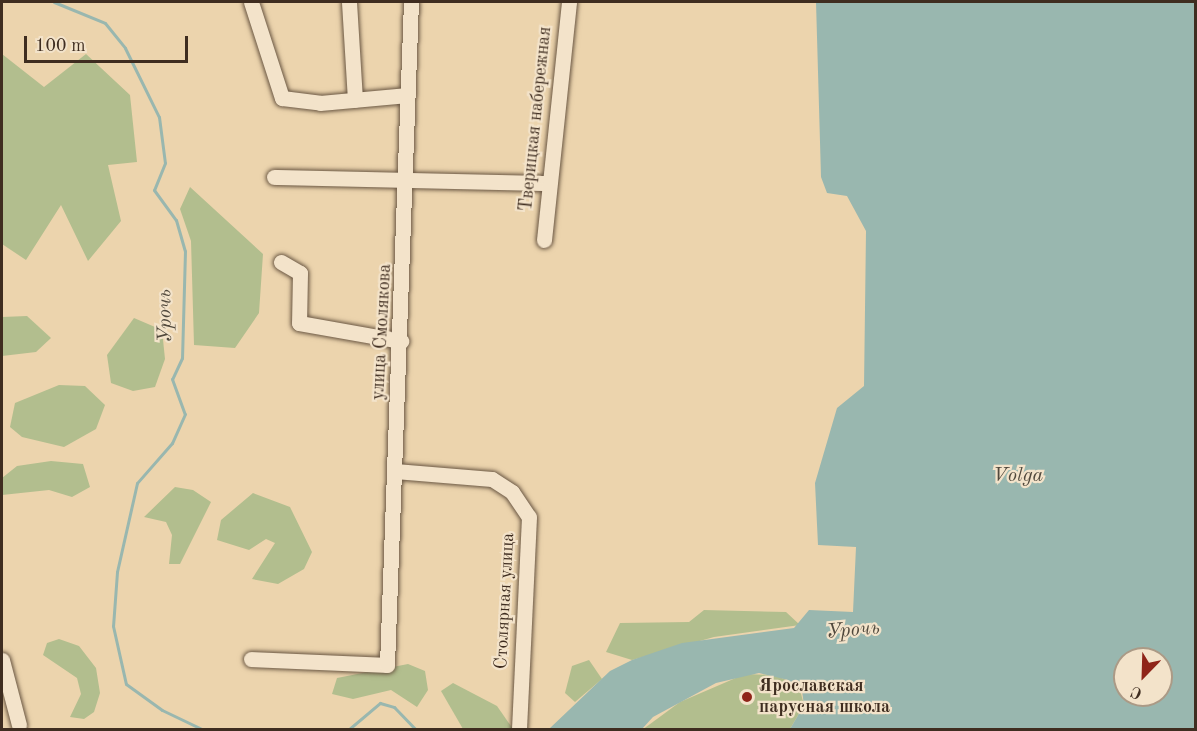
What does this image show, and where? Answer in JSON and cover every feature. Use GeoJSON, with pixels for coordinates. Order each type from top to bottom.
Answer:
{"type":"FeatureCollection","features":[{"type":"Feature","properties":{"kind":"street"},"geometry":{"type":"LineString","coordinates":[[251,2],[282,98],[355,100],[408,95]]}},
{"type":"Feature","properties":{"kind":"street"},"geometry":{"type":"LineString","coordinates":[[349,2],[355,100]]}},
{"type":"Feature","properties":{"kind":"street","name":"улица Смолякова"},"geometry":{"type":"LineString","coordinates":[[251,659],[387,664],[408,182],[411,2]]}},
{"type":"Feature","properties":{"kind":"street","name":"Тверицкая набережная"},"geometry":{"type":"LineString","coordinates":[[544,240],[546,183],[569,2]]}},
{"type":"Feature","properties":{"kind":"street"},"geometry":{"type":"LineString","coordinates":[[274,177],[408,182],[546,183]]}},
{"type":"Feature","properties":{"kind":"street"},"geometry":{"type":"LineString","coordinates":[[281,262],[300,273],[300,322],[401,341]]}},
{"type":"Feature","properties":{"kind":"street","name":"Столярная улица"},"geometry":{"type":"LineString","coordinates":[[395,471],[492,479],[512,492],[529,517],[519,729]]}},
{"type":"Feature","properties":{"kind":"street"},"geometry":{"type":"LineString","coordinates":[[2,660],[19,725]]}},
{"type":"Feature","properties":{"kind":"green space"},"geometry":{"type":"Polygon","coordinates":[[[2,54],[44,87],[86,54],[130,95],[137,162],[108,165],[121,221],[88,261],[61,205],[26,260],[2,244],[2,54]]]}},
{"type":"Feature","properties":{"kind":"green space"},"geometry":{"type":"Polygon","coordinates":[[[190,187],[263,254],[259,313],[235,348],[194,345],[191,241],[180,209],[190,187]]]}},
{"type":"Feature","properties":{"kind":"green space"},"geometry":{"type":"Polygon","coordinates":[[[27,316],[51,338],[36,352],[2,356],[2,317],[27,316]]]}},
{"type":"Feature","properties":{"kind":"green space"},"geometry":{"type":"Polygon","coordinates":[[[134,318],[162,330],[165,359],[155,387],[133,391],[111,383],[107,355],[134,318]]]}},
{"type":"Feature","properties":{"kind":"green space"},"geometry":{"type":"Polygon","coordinates":[[[59,385],[85,386],[105,405],[96,429],[64,447],[22,437],[10,427],[15,403],[59,385]]]}},
{"type":"Feature","properties":{"kind":"green space"},"geometry":{"type":"Polygon","coordinates":[[[51,461],[83,464],[90,487],[72,497],[49,490],[2,495],[2,478],[17,466],[51,461]]]}},
{"type":"Feature","properties":{"kind":"green space"},"geometry":{"type":"Polygon","coordinates":[[[175,487],[193,490],[211,502],[180,564],[169,564],[172,535],[166,522],[144,517],[175,487]]]}},
{"type":"Feature","properties":{"kind":"green space"},"geometry":{"type":"Polygon","coordinates":[[[253,493],[290,507],[312,552],[304,569],[278,584],[252,579],[275,543],[266,539],[249,550],[217,540],[221,520],[253,493]]]}},
{"type":"Feature","properties":{"kind":"green space"},"geometry":{"type":"Polygon","coordinates":[[[704,610],[786,612],[800,625],[714,637],[632,660],[606,652],[620,623],[689,622],[704,610]]]}},
{"type":"Feature","properties":{"kind":"green space"},"geometry":{"type":"Polygon","coordinates":[[[59,639],[79,646],[96,668],[100,693],[94,712],[84,719],[70,717],[81,694],[77,678],[43,655],[47,643],[59,639]]]}},
{"type":"Feature","properties":{"kind":"green space"},"geometry":{"type":"Polygon","coordinates":[[[589,660],[602,679],[575,702],[565,693],[572,666],[589,660]]]}},
{"type":"Feature","properties":{"kind":"green space"},"geometry":{"type":"Polygon","coordinates":[[[408,664],[425,671],[428,690],[417,707],[391,690],[353,699],[332,694],[337,678],[408,664]]]}},
{"type":"Feature","properties":{"kind":"green space","name":"Ярославская парусная школа"},"geometry":{"type":"Polygon","coordinates":[[[745,674],[775,675],[799,686],[804,705],[790,729],[642,730],[680,702],[745,674]]]}},
{"type":"Feature","properties":{"kind":"green space"},"geometry":{"type":"Polygon","coordinates":[[[453,683],[497,706],[513,729],[463,729],[441,691],[453,683]]]}},
{"type":"Feature","properties":{"kind":"water","name":"Volga"},"geometry":{"type":"Polygon","coordinates":[[[816,2],[1195,2],[1195,729],[790,729],[804,705],[802,691],[788,680],[759,673],[716,683],[653,717],[642,729],[549,729],[610,671],[632,660],[682,643],[794,628],[809,610],[853,612],[856,547],[818,545],[815,483],[837,408],[864,386],[866,231],[847,196],[827,193],[821,177],[816,2]]]}},
{"type":"Feature","properties":{"kind":"waterway","name":"Урочь"},"geometry":{"type":"LineString","coordinates":[[54,2],[105,23],[125,48],[159,117],[165,163],[154,190],[176,220],[185,251],[182,358],[172,379],[185,414],[172,443],[137,483],[117,572],[113,626],[126,684],[162,710],[204,730]]}},
{"type":"Feature","properties":{"kind":"waterway","name":"Урочь"},"geometry":{"type":"LineString","coordinates":[[348,730],[380,703],[394,707],[416,730]]}},
{"type":"Feature","properties":{"kind":"waterway","name":"Урочь"},"geometry":{"type":"LineString","coordinates":[[313,730],[323,730]]}},
{"type":"Feature","properties":{"kind":"place","name":"Ярославская парусная школа"},"geometry":{"type":"Point","coordinates":[747,697]}}]}
